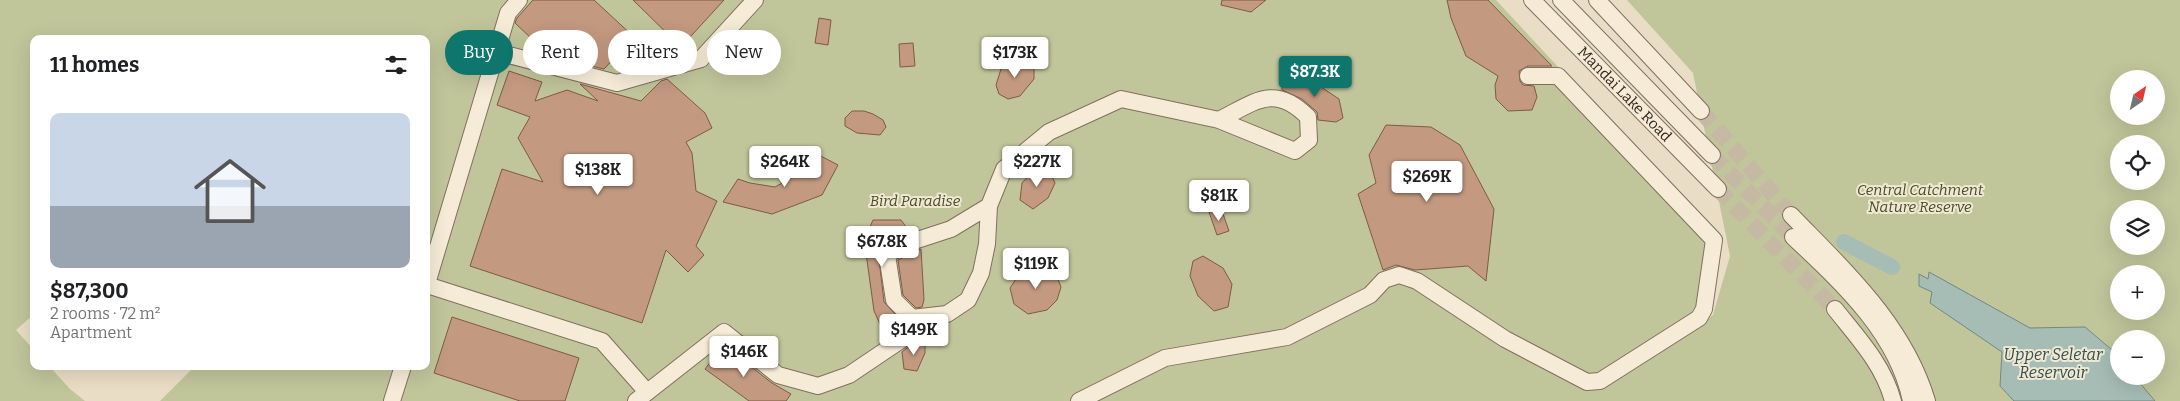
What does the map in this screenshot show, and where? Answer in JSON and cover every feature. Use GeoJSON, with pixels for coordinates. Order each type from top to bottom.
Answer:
{"type":"FeatureCollection","features":[{"type":"Feature","properties":{"kind":"street"},"geometry":{"type":"LineString","coordinates":[[503,30],[508,13],[519,0]]}},
{"type":"Feature","properties":{"kind":"street"},"geometry":{"type":"LineString","coordinates":[[513,56],[617,83],[700,59],[755,0]]}},
{"type":"Feature","properties":{"kind":"street","name":"Mandai Lake Road"},"geometry":{"type":"LineString","coordinates":[[1532,0],[1718,190]]}},
{"type":"Feature","properties":{"kind":"street","name":"Mandai Lake Road"},"geometry":{"type":"LineString","coordinates":[[1561,0],[1712,155]]}},
{"type":"Feature","properties":{"kind":"street"},"geometry":{"type":"LineString","coordinates":[[1597,0],[1701,111]]}},
{"type":"Feature","properties":{"kind":"street"},"geometry":{"type":"LineString","coordinates":[[1610,51],[1628,34]]}},
{"type":"Feature","properties":{"kind":"street"},"geometry":{"type":"LineString","coordinates":[[430,276],[490,75]]}},
{"type":"Feature","properties":{"kind":"street"},"geometry":{"type":"LineString","coordinates":[[1079,401],[1165,358],[1287,337],[1370,295],[1384,280],[1399,275],[1417,281],[1505,339],[1587,382],[1600,381],[1698,318],[1704,309],[1714,240],[1558,76],[1528,76]]}},
{"type":"Feature","properties":{"kind":"street"},"geometry":{"type":"LineString","coordinates":[[990,206],[951,229],[905,244],[887,256],[894,300],[912,318],[947,314],[968,300],[981,273],[987,244],[990,206],[1004,168],[1049,132],[1121,99],[1219,120],[1295,151],[1309,140],[1308,117],[1298,107],[1285,100],[1262,98],[1219,120]]}},
{"type":"Feature","properties":{"kind":"street"},"geometry":{"type":"LineString","coordinates":[[1791,215],[1871,298],[1899,338],[1920,379],[1927,401]]}},
{"type":"Feature","properties":{"kind":"street"},"geometry":{"type":"LineString","coordinates":[[1793,237],[1851,296],[1887,339],[1907,381],[1911,401]]}},
{"type":"Feature","properties":{"kind":"street"},"geometry":{"type":"LineString","coordinates":[[430,287],[602,341],[642,397],[724,332],[778,375],[818,386],[849,375],[904,338],[925,317]]}},
{"type":"Feature","properties":{"kind":"street"},"geometry":{"type":"LineString","coordinates":[[1834,310],[1871,353],[1889,387],[1893,401]]}},
{"type":"Feature","properties":{"kind":"street"},"geometry":{"type":"LineString","coordinates":[[392,401],[402,370]]}},
{"type":"Feature","properties":{"kind":"green space","name":"Bird Paradise"},"geometry":{"type":"Polygon","coordinates":[[[0,0],[1496,0],[1720,241],[1709,314],[1619,378],[1713,315],[1730,256],[1693,73],[1627,0],[2180,0],[2180,401],[160,401],[191,370],[430,370],[430,35],[30,35],[30,318],[16,330],[30,346],[30,370],[53,370],[70,389],[85,401],[0,401],[0,0]]]}},
{"type":"Feature","properties":{"kind":"water","name":"Upper Seletar Reservoir"},"geometry":{"type":"Polygon","coordinates":[[[1929,272],[2030,328],[2085,327],[2110,348],[2110,385],[2142,385],[2155,401],[2014,401],[2000,386],[2002,352],[1930,303],[1932,292],[1919,286],[1919,274],[1928,279],[1929,272]]]}},
{"type":"Feature","properties":{"kind":"building"},"geometry":{"type":"Polygon","coordinates":[[[533,0],[594,0],[626,30],[608,30],[608,65],[604,69],[598,68],[598,30],[523,31],[515,23],[517,18],[533,0]]]}},
{"type":"Feature","properties":{"kind":"building"},"geometry":{"type":"Polygon","coordinates":[[[633,0],[724,0],[697,30],[664,30],[633,0]]]}},
{"type":"Feature","properties":{"kind":"building"},"geometry":{"type":"Polygon","coordinates":[[[1222,0],[1266,0],[1251,12],[1221,5],[1222,0]]]}},
{"type":"Feature","properties":{"kind":"building"},"geometry":{"type":"Polygon","coordinates":[[[1447,0],[1488,0],[1552,66],[1528,66],[1519,71],[1520,81],[1523,85],[1534,86],[1537,97],[1532,110],[1508,111],[1496,99],[1495,85],[1498,76],[1466,56],[1451,18],[1447,0]]]}},
{"type":"Feature","properties":{"kind":"building"},"geometry":{"type":"Polygon","coordinates":[[[819,18],[831,20],[828,45],[815,43],[819,18]]]}},
{"type":"Feature","properties":{"kind":"building"},"geometry":{"type":"Polygon","coordinates":[[[913,43],[915,66],[900,67],[899,44],[913,43]]]}},
{"type":"Feature","properties":{"kind":"building"},"geometry":{"type":"Polygon","coordinates":[[[1012,60],[1024,61],[1034,67],[1034,79],[1020,96],[1008,99],[999,94],[996,85],[1001,69],[1012,60]]]}},
{"type":"Feature","properties":{"kind":"building"},"geometry":{"type":"Polygon","coordinates":[[[513,72],[542,82],[535,101],[567,90],[598,101],[580,84],[641,101],[661,81],[667,79],[705,113],[712,128],[686,142],[692,153],[696,191],[717,201],[696,246],[704,255],[688,272],[666,250],[642,323],[470,266],[502,169],[543,182],[518,138],[530,117],[497,105],[508,75],[513,75],[513,72]]]}},
{"type":"Feature","properties":{"kind":"building"},"geometry":{"type":"Polygon","coordinates":[[[1290,77],[1312,81],[1339,99],[1343,118],[1336,122],[1318,120],[1317,112],[1302,99],[1282,90],[1282,81],[1290,77]]]}},
{"type":"Feature","properties":{"kind":"building"},"geometry":{"type":"Polygon","coordinates":[[[852,111],[864,111],[873,114],[883,120],[886,127],[880,135],[857,133],[845,126],[845,118],[852,111]]]}},
{"type":"Feature","properties":{"kind":"building"},"geometry":{"type":"Polygon","coordinates":[[[1386,125],[1431,127],[1460,145],[1494,209],[1486,281],[1468,266],[1415,270],[1396,265],[1383,270],[1358,194],[1376,183],[1369,155],[1386,125]]]}},
{"type":"Feature","properties":{"kind":"building"},"geometry":{"type":"Polygon","coordinates":[[[815,153],[838,165],[822,195],[772,214],[723,202],[738,179],[775,187],[793,177],[815,153]]]}},
{"type":"Feature","properties":{"kind":"building"},"geometry":{"type":"Polygon","coordinates":[[[1034,170],[1050,172],[1055,183],[1048,198],[1033,209],[1020,200],[1022,183],[1034,170]]]}},
{"type":"Feature","properties":{"kind":"building"},"geometry":{"type":"Polygon","coordinates":[[[1221,208],[1229,231],[1217,235],[1209,212],[1221,208]]]}},
{"type":"Feature","properties":{"kind":"building"},"geometry":{"type":"Polygon","coordinates":[[[873,220],[901,220],[910,232],[900,235],[878,251],[884,302],[904,324],[893,334],[881,326],[874,311],[866,253],[866,236],[873,220]]]}},
{"type":"Feature","properties":{"kind":"building"},"geometry":{"type":"Polygon","coordinates":[[[921,249],[924,300],[922,307],[916,308],[903,295],[898,260],[921,249]]]}},
{"type":"Feature","properties":{"kind":"building"},"geometry":{"type":"Polygon","coordinates":[[[1203,256],[1223,268],[1232,284],[1228,307],[1214,311],[1198,296],[1190,276],[1193,261],[1203,256]]]}},
{"type":"Feature","properties":{"kind":"building"},"geometry":{"type":"Polygon","coordinates":[[[1038,266],[1055,272],[1061,287],[1057,300],[1047,310],[1028,314],[1014,304],[1010,288],[1020,273],[1038,266]]]}},
{"type":"Feature","properties":{"kind":"building"},"geometry":{"type":"Polygon","coordinates":[[[452,317],[579,358],[565,401],[520,401],[434,373],[452,317]]]}},
{"type":"Feature","properties":{"kind":"building"},"geometry":{"type":"Polygon","coordinates":[[[917,340],[925,341],[925,353],[917,371],[904,369],[902,352],[917,340]]]}},
{"type":"Feature","properties":{"kind":"building"},"geometry":{"type":"Polygon","coordinates":[[[723,345],[772,383],[791,394],[786,401],[749,401],[705,369],[723,345]]]}},
{"type":"Feature","properties":{"kind":"waterway"},"geometry":{"type":"LineString","coordinates":[[1844,242],[1892,267]]}},
{"type":"Feature","properties":{"kind":"tunnel"},"geometry":{"type":"LineString","coordinates":[[1701,111],[1791,215]]}},
{"type":"Feature","properties":{"kind":"tunnel"},"geometry":{"type":"LineString","coordinates":[[1712,155],[1793,237]]}},
{"type":"Feature","properties":{"kind":"tunnel"},"geometry":{"type":"LineString","coordinates":[[1718,189],[1835,309]]}},
{"type":"Feature","properties":{"kind":"park label","name":"Central Catchment Nature Reserve"},"geometry":{"type":"Point","coordinates":[1920,198]}}]}
